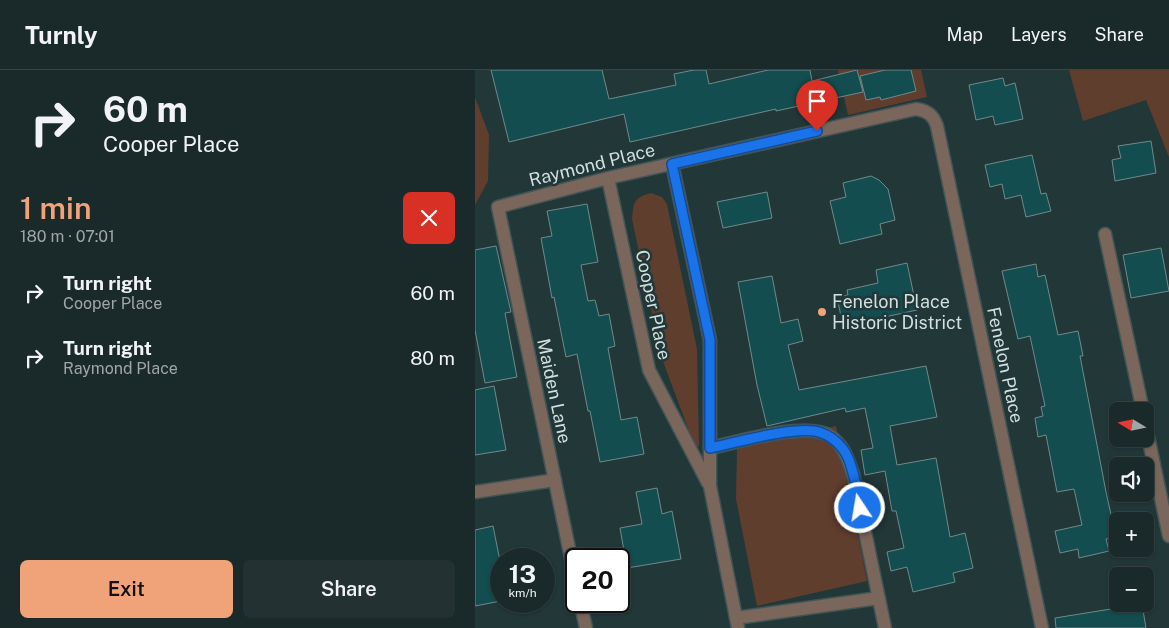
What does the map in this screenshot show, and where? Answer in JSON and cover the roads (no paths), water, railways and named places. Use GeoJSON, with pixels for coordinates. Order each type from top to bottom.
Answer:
{"type":"FeatureCollection","features":[{"type":"Feature","properties":{"kind":"street","name":"Raymond Place"},"geometry":{"type":"LineString","coordinates":[[498,207],[608,178],[908,110],[916,109],[928,112]]}},
{"type":"Feature","properties":{"kind":"street","name":"Fenelon Place"},"geometry":{"type":"LineString","coordinates":[[928,112],[937,126],[1042,628]]}},
{"type":"Feature","properties":{"kind":"street","name":"Cooper Place"},"geometry":{"type":"LineString","coordinates":[[672,164],[710,340],[710,486],[737,623]]}},
{"type":"Feature","properties":{"kind":"street","name":"Cooper Place"},"geometry":{"type":"LineString","coordinates":[[608,178],[649,370],[710,486]]}},
{"type":"Feature","properties":{"kind":"street","name":"Maiden Lane"},"geometry":{"type":"LineString","coordinates":[[498,207],[569,548]]}},
{"type":"Feature","properties":{"kind":"street"},"geometry":{"type":"LineString","coordinates":[[1105,234],[1141,402]]}},
{"type":"Feature","properties":{"kind":"street"},"geometry":{"type":"LineString","coordinates":[[710,448],[800,430],[817,431],[830,436],[844,450],[853,474],[885,628]]}},
{"type":"Feature","properties":{"kind":"street"},"geometry":{"type":"LineString","coordinates":[[1150,448],[1169,536]]}},
{"type":"Feature","properties":{"kind":"street"},"geometry":{"type":"LineString","coordinates":[[475,492],[555,480]]}},
{"type":"Feature","properties":{"kind":"street"},"geometry":{"type":"LineString","coordinates":[[737,623],[879,598]]}},
{"type":"Feature","properties":{"kind":"street"},"geometry":{"type":"LineString","coordinates":[[583,613],[586,628]]}},
{"type":"Feature","properties":{"kind":"place","name":"Fenelon Place Historic District"},"geometry":{"type":"Point","coordinates":[822,312]}}]}
